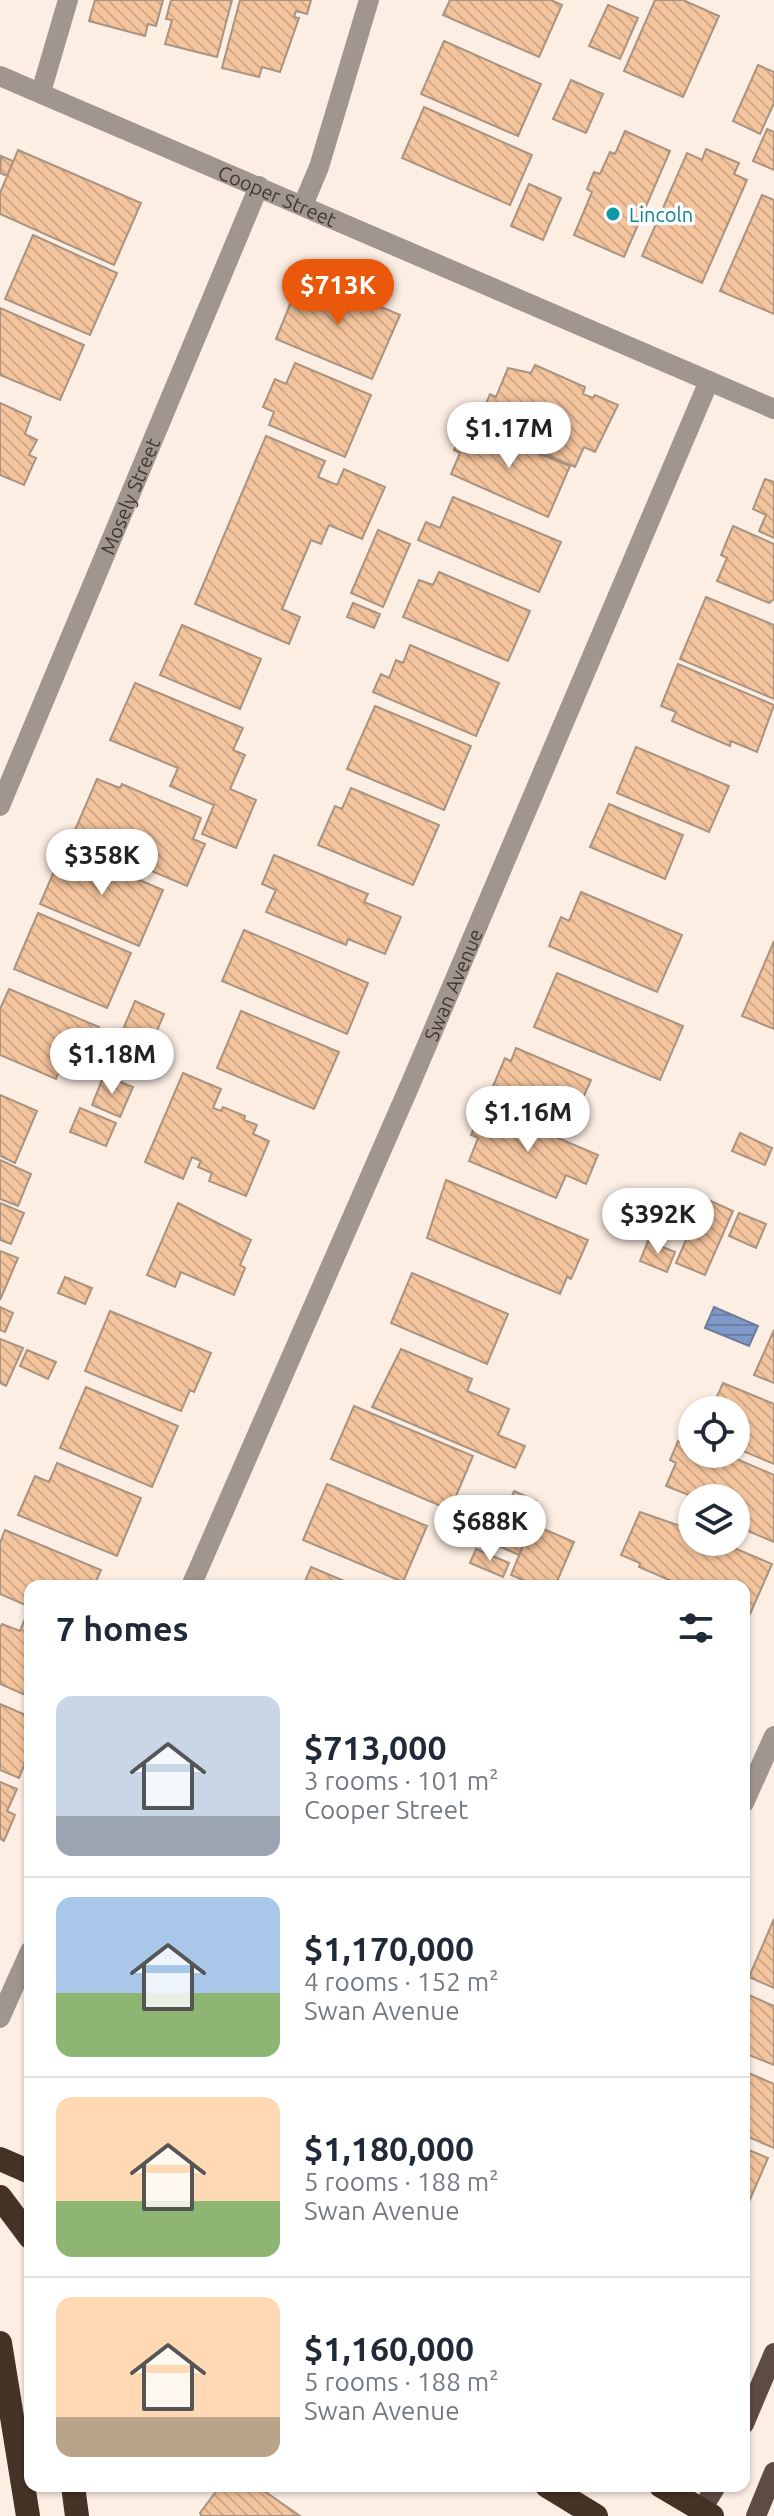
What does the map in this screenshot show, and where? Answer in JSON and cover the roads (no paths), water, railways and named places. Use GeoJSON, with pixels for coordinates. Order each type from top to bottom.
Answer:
{"type":"FeatureCollection","features":[{"type":"Feature","properties":{"kind":"highway"},"geometry":{"type":"LineString","coordinates":[[0,2159],[24,2169]]}},
{"type":"Feature","properties":{"kind":"highway"},"geometry":{"type":"LineString","coordinates":[[0,2197],[24,2231]]}},
{"type":"Feature","properties":{"kind":"highway"},"geometry":{"type":"LineString","coordinates":[[0,2228],[24,2237]]}},
{"type":"Feature","properties":{"kind":"highway"},"geometry":{"type":"LineString","coordinates":[[0,2343],[24,2491]]}},
{"type":"Feature","properties":{"kind":"highway"},"geometry":{"type":"LineString","coordinates":[[24,2492],[28,2516]]}},
{"type":"Feature","properties":{"kind":"highway"},"geometry":{"type":"LineString","coordinates":[[74,2492],[77,2516]]}},
{"type":"Feature","properties":{"kind":"highway"},"geometry":{"type":"LineString","coordinates":[[557,2492],[596,2516]]}},
{"type":"Feature","properties":{"kind":"highway"},"geometry":{"type":"LineString","coordinates":[[670,2492],[704,2514]]}},
{"type":"Feature","properties":{"kind":"main road"},"geometry":{"type":"LineString","coordinates":[[750,2410],[774,2353]]}},
{"type":"Feature","properties":{"kind":"main road"},"geometry":{"type":"LineString","coordinates":[[756,2516],[774,2472]]}},
{"type":"Feature","properties":{"kind":"main road"},"geometry":{"type":"LineString","coordinates":[[704,2514],[713,2492]]}},
{"type":"Feature","properties":{"kind":"street"},"geometry":{"type":"LineString","coordinates":[[41,92],[68,0]]}},
{"type":"Feature","properties":{"kind":"street"},"geometry":{"type":"LineString","coordinates":[[303,205],[319,167],[369,0]]}},
{"type":"Feature","properties":{"kind":"street","name":"Cooper Street"},"geometry":{"type":"LineString","coordinates":[[0,76],[774,409]]}},
{"type":"Feature","properties":{"kind":"street","name":"Mosely Street"},"geometry":{"type":"LineString","coordinates":[[0,806],[259,186]]}},
{"type":"Feature","properties":{"kind":"street","name":"Swan Avenue"},"geometry":{"type":"LineString","coordinates":[[194,1580],[410,1085],[709,381]]}},
{"type":"Feature","properties":{"kind":"street"},"geometry":{"type":"LineString","coordinates":[[750,1790],[774,1736]]}},
{"type":"Feature","properties":{"kind":"street"},"geometry":{"type":"LineString","coordinates":[[0,2018],[24,1964]]}},
{"type":"Feature","properties":{"kind":"water"},"geometry":{"type":"Polygon","coordinates":[[[714,1307],[758,1326],[749,1346],[705,1328],[714,1307]]]}},
{"type":"Feature","properties":{"kind":"place","name":"Lincoln"},"geometry":{"type":"Point","coordinates":[613,214]}}]}
